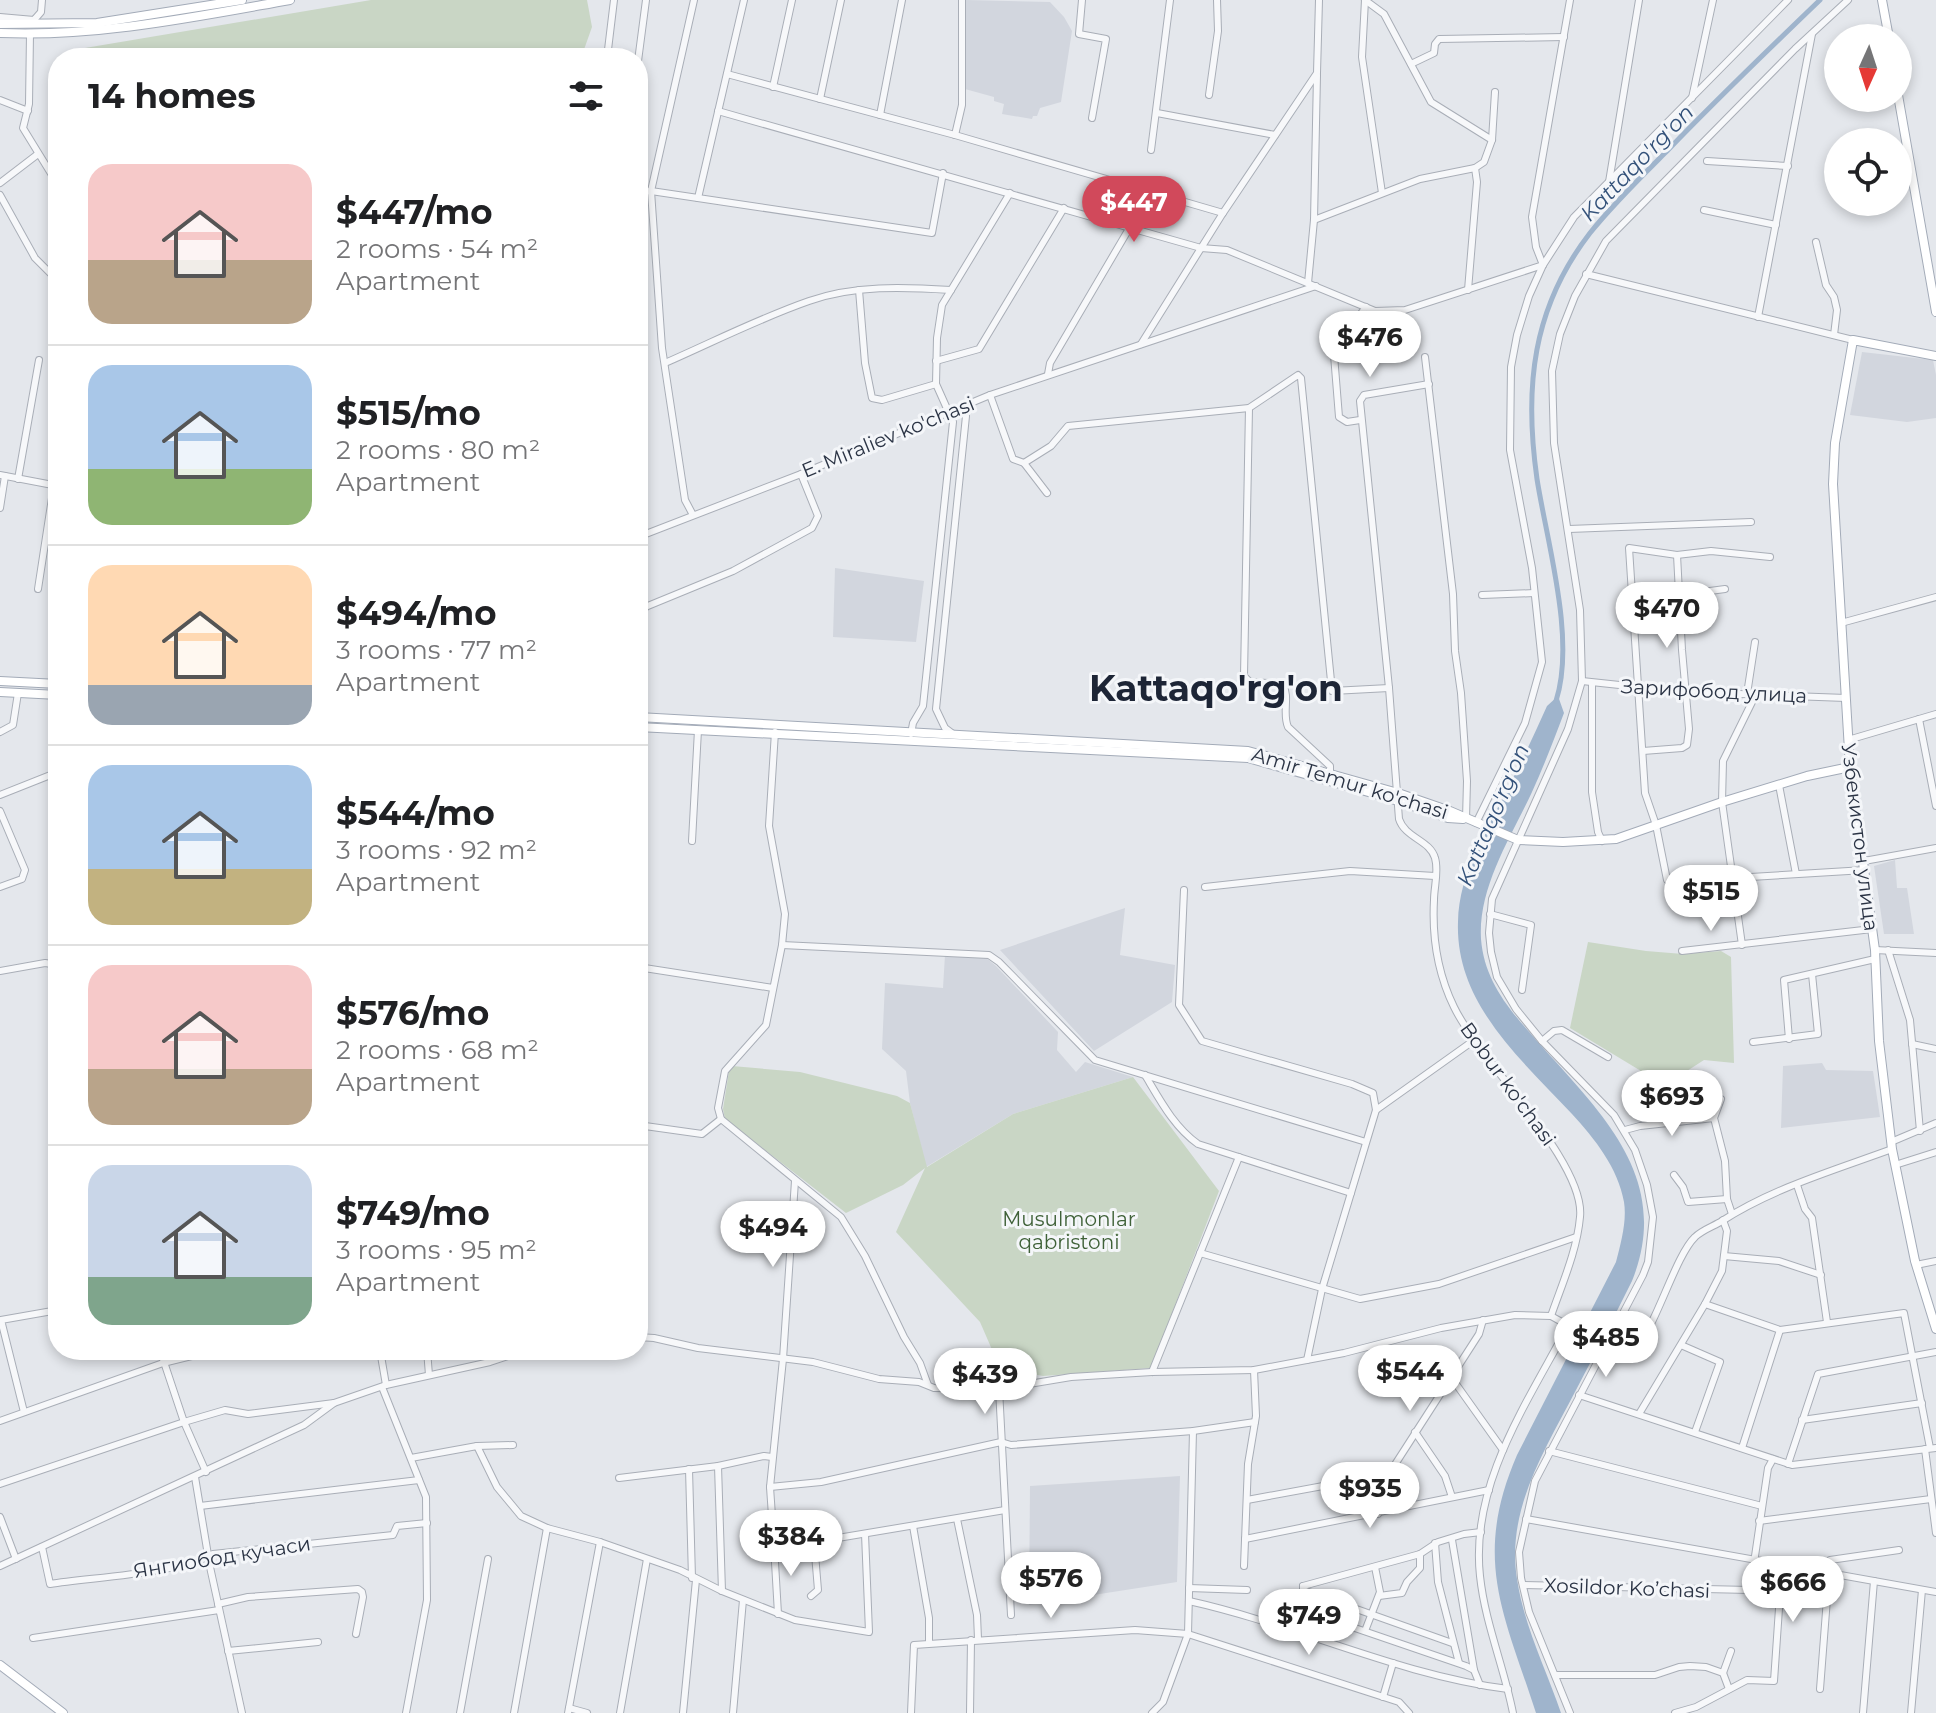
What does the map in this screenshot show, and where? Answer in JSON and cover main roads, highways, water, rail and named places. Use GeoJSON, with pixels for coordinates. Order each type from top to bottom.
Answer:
{"type":"FeatureCollection","features":[{"type":"Feature","properties":{"kind":"main road"},"geometry":{"type":"LineString","coordinates":[[0,24],[97,23],[242,0]]}},
{"type":"Feature","properties":{"kind":"main road"},"geometry":{"type":"LineString","coordinates":[[0,33],[98,30],[290,0]]}},
{"type":"Feature","properties":{"kind":"main road"},"geometry":{"type":"LineString","coordinates":[[1882,0],[1886,24]]}},
{"type":"Feature","properties":{"kind":"main road"},"geometry":{"type":"LineString","coordinates":[[1901,112],[1936,312]]}},
{"type":"Feature","properties":{"kind":"main road","name":"Узбекистон улица"},"geometry":{"type":"LineString","coordinates":[[1936,356],[1853,340],[1835,443],[1833,484],[1850,767],[1875,954],[1879,1041],[1895,1165],[1916,1265],[1936,1329]]}},
{"type":"Feature","properties":{"kind":"main road"},"geometry":{"type":"LineString","coordinates":[[0,681],[48,683]]}},
{"type":"Feature","properties":{"kind":"main road"},"geometry":{"type":"LineString","coordinates":[[0,692],[48,694]]}},
{"type":"Feature","properties":{"kind":"main road","name":"Amir Temur ko'chasi"},"geometry":{"type":"LineString","coordinates":[[648,718],[775,729],[1168,750],[1248,751],[1330,773],[1448,818],[1466,819],[1516,840],[1616,839],[1722,802],[1850,767]]}},
{"type":"Feature","properties":{"kind":"main road","name":"Amir Temur ko'chasi"},"geometry":{"type":"LineString","coordinates":[[648,728],[775,729]]}},
{"type":"Feature","properties":{"kind":"main road","name":"Amir Temur ko'chasi"},"geometry":{"type":"LineString","coordinates":[[911,736],[953,734],[1248,758],[1398,797]]}},
{"type":"Feature","properties":{"kind":"main road"},"geometry":{"type":"LineString","coordinates":[[0,1665],[63,1713]]}},
{"type":"Feature","properties":{"kind":"water"},"geometry":{"type":"Polygon","coordinates":[[[1558,696],[1564,713],[1490,882],[1481,920],[1483,953],[1492,979],[1505,1002],[1602,1116],[1621,1145],[1636,1175],[1643,1208],[1643,1243],[1632,1281],[1541,1458],[1517,1528],[1515,1553],[1520,1596],[1561,1713],[1536,1713],[1504,1615],[1495,1556],[1496,1525],[1517,1455],[1616,1262],[1625,1209],[1617,1177],[1597,1144],[1513,1051],[1480,1005],[1460,952],[1458,922],[1463,886],[1476,852],[1547,706],[1558,696]]]}},
{"type":"Feature","properties":{"kind":"waterway","name":"Kattaqo'rg'on"},"geometry":{"type":"LineString","coordinates":[[1556,701],[1563,649],[1561,620],[1537,479],[1532,413],[1537,350],[1555,290],[1590,233],[1628,190],[1820,0]]}},
{"type":"Feature","properties":{"kind":"district","name":"Kattaqo'rg'on"},"geometry":{"type":"Point","coordinates":[1216,688]}},
{"type":"Feature","properties":{"kind":"park label","name":"Musulmonlar qabristoni"},"geometry":{"type":"Point","coordinates":[1069,1230]}}]}
